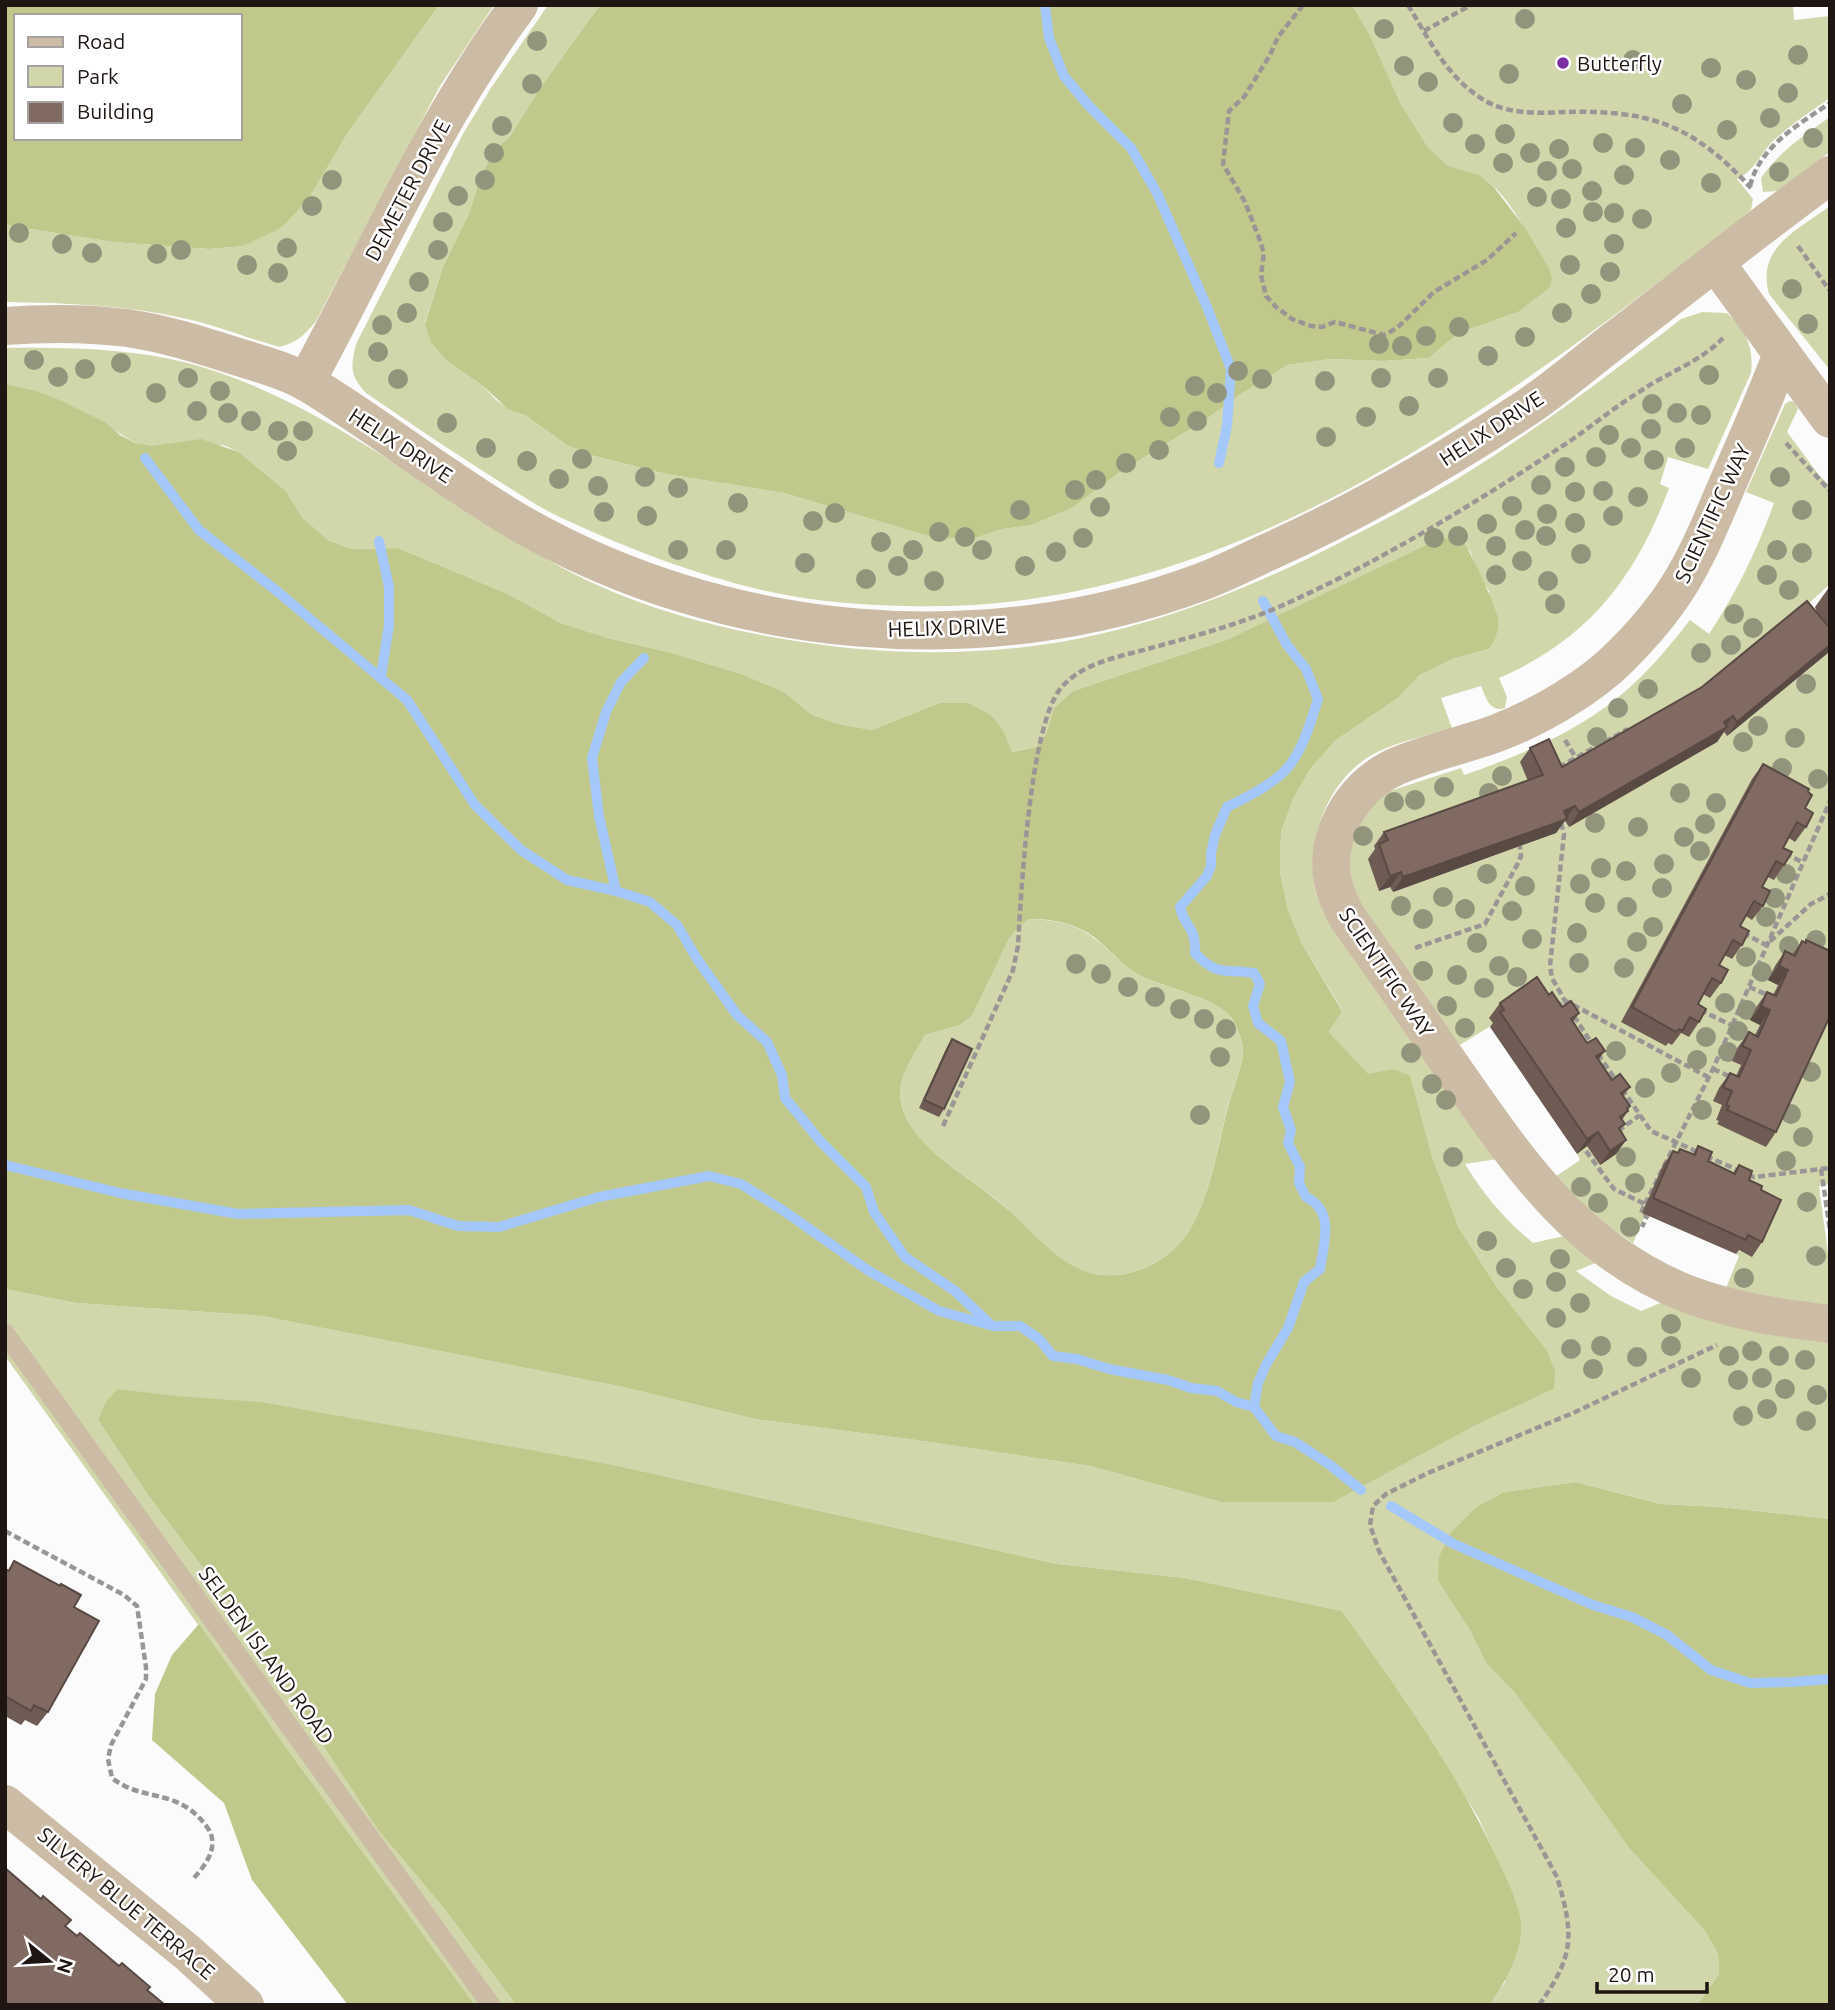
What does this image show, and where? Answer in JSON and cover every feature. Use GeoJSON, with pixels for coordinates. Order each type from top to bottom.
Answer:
{"type":"FeatureCollection","features":[{"type":"Feature","properties":{"kind":"street","name":"DEMETER DRIVE"},"geometry":{"type":"LineString","coordinates":[[306,382],[441,125],[475,67],[519,5]]}},
{"type":"Feature","properties":{"kind":"street","name":"HELIX DRIVE"},"geometry":{"type":"LineString","coordinates":[[5,326],[31,324],[129,328],[259,363],[306,382],[520,523],[606,566],[679,593],[784,618],[832,625],[902,630],[980,629],[1040,623],[1152,598],[1203,582],[1312,532],[1420,474],[1527,408],[1830,175]]}},
{"type":"Feature","properties":{"kind":"street"},"geometry":{"type":"LineString","coordinates":[[1716,263],[1830,419]]}},
{"type":"Feature","properties":{"kind":"street","name":"SCIENTIFIC WAY"},"geometry":{"type":"LineString","coordinates":[[1782,354],[1699,549],[1667,603],[1645,630],[1621,656],[1586,685],[1500,732],[1396,766],[1369,783],[1350,803],[1333,844],[1332,864],[1335,891],[1347,917],[1513,1155],[1570,1219],[1627,1261],[1685,1293],[1746,1312],[1830,1324]]}},
{"type":"Feature","properties":{"kind":"street","name":"SILVERY BLUE TERRACE"},"geometry":{"type":"LineString","coordinates":[[5,1804],[188,1953],[245,2005]]}},
{"type":"Feature","properties":{"kind":"lane","name":"SELDEN ISLAND ROAD"},"geometry":{"type":"LineString","coordinates":[[5,1333],[491,2005]]}},
{"type":"Feature","properties":{"kind":"path"},"geometry":{"type":"LineString","coordinates":[[1303,5],[1278,37],[1244,97],[1229,111],[1225,138],[1223,164],[1245,202],[1259,238],[1264,253],[1261,275],[1266,296],[1276,307],[1311,326],[1322,327],[1335,322],[1384,335],[1397,328],[1434,292],[1487,260],[1516,233]]}},
{"type":"Feature","properties":{"kind":"path"},"geometry":{"type":"LineString","coordinates":[[1408,5],[1436,52],[1455,76],[1484,100],[1515,111],[1614,112],[1657,121],[1680,129],[1711,148],[1750,187],[1830,291]]}},
{"type":"Feature","properties":{"kind":"path"},"geometry":{"type":"LineString","coordinates":[[1424,31],[1471,5]]}},
{"type":"Feature","properties":{"kind":"path"},"geometry":{"type":"LineString","coordinates":[[1750,187],[1754,172],[1765,153],[1790,130],[1830,103]]}},
{"type":"Feature","properties":{"kind":"path"},"geometry":{"type":"LineString","coordinates":[[943,1126],[1013,970],[1018,946],[1032,792],[1044,721],[1060,689],[1076,673],[1111,658],[1247,620],[1282,606],[1465,508],[1572,439],[1641,390],[1702,356],[1722,340],[1741,296]]}},
{"type":"Feature","properties":{"kind":"path"},"geometry":{"type":"LineString","coordinates":[[1779,439],[1790,445],[1830,491]]}},
{"type":"Feature","properties":{"kind":"path"},"geometry":{"type":"LineString","coordinates":[[1557,768],[1632,727]]}},
{"type":"Feature","properties":{"kind":"path"},"geometry":{"type":"LineString","coordinates":[[1627,1261],[1647,1216],[1641,1213],[1713,1069],[1830,801]]}},
{"type":"Feature","properties":{"kind":"path"},"geometry":{"type":"LineString","coordinates":[[1561,822],[1564,834],[1550,966],[1552,978],[1608,1070],[1651,1131],[1754,1177],[1830,1168]]}},
{"type":"Feature","properties":{"kind":"path"},"geometry":{"type":"LineString","coordinates":[[1404,952],[1485,924],[1517,865],[1521,856],[1520,846]]}},
{"type":"Feature","properties":{"kind":"path"},"geometry":{"type":"LineString","coordinates":[[1780,850],[1802,862]]}},
{"type":"Feature","properties":{"kind":"path"},"geometry":{"type":"LineString","coordinates":[[1766,945],[1811,904],[1830,894]]}},
{"type":"Feature","properties":{"kind":"path"},"geometry":{"type":"LineString","coordinates":[[1737,929],[1766,945]]}},
{"type":"Feature","properties":{"kind":"path"},"geometry":{"type":"LineString","coordinates":[[1749,987],[1772,997]]}},
{"type":"Feature","properties":{"kind":"path"},"geometry":{"type":"LineString","coordinates":[[1547,1015],[1564,1000]]}},
{"type":"Feature","properties":{"kind":"path"},"geometry":{"type":"LineString","coordinates":[[1564,1000],[1708,1077]]}},
{"type":"Feature","properties":{"kind":"path"},"geometry":{"type":"LineString","coordinates":[[1694,1007],[1731,1025]]}},
{"type":"Feature","properties":{"kind":"path"},"geometry":{"type":"LineString","coordinates":[[1713,1069],[1735,1079]]}},
{"type":"Feature","properties":{"kind":"path"},"geometry":{"type":"LineString","coordinates":[[1601,1076],[1608,1070]]}},
{"type":"Feature","properties":{"kind":"path"},"geometry":{"type":"LineString","coordinates":[[1614,1134],[1640,1115]]}},
{"type":"Feature","properties":{"kind":"path"},"geometry":{"type":"LineString","coordinates":[[1586,1152],[1614,1189],[1645,1204]]}},
{"type":"Feature","properties":{"kind":"path"},"geometry":{"type":"LineString","coordinates":[[1715,1172],[1719,1162]]}},
{"type":"Feature","properties":{"kind":"path"},"geometry":{"type":"LineString","coordinates":[[1821,1169],[1830,1230]]}},
{"type":"Feature","properties":{"kind":"path"},"geometry":{"type":"LineString","coordinates":[[1539,2005],[1555,1983],[1566,1959],[1569,1917],[1557,1877],[1379,1551],[1370,1525],[1373,1506],[1386,1494],[1428,1473],[1573,1413],[1770,1317]]}},
{"type":"Feature","properties":{"kind":"path"},"geometry":{"type":"LineString","coordinates":[[5,1531],[124,1595],[137,1606],[146,1679],[111,1745],[108,1759],[111,1778],[121,1786],[175,1800],[197,1813],[212,1833],[213,1843],[204,1867],[192,1880]]}},
{"type":"Feature","properties":{"kind":"green space"},"geometry":{"type":"Polygon","coordinates":[[[5,5],[439,5],[347,134],[308,199],[279,229],[243,246],[209,249],[113,242],[5,225],[5,5]]]}},
{"type":"Feature","properties":{"kind":"green space"},"geometry":{"type":"Polygon","coordinates":[[[439,5],[494,5],[440,86],[316,321],[300,337],[280,347],[164,314],[74,304],[5,302],[5,225],[113,242],[209,249],[243,246],[291,218],[307,199],[347,134],[439,5]]]}},
{"type":"Feature","properties":{"kind":"green space"},"geometry":{"type":"Polygon","coordinates":[[[548,5],[600,5],[540,88],[510,136],[494,151],[481,175],[469,213],[442,269],[425,323],[447,361],[483,386],[508,408],[525,415],[567,445],[594,456],[666,474],[784,493],[935,538],[972,539],[1003,529],[1032,525],[1072,508],[1120,472],[1204,421],[1288,365],[1331,359],[1384,361],[1429,358],[1459,333],[1518,312],[1549,268],[1500,193],[1480,177],[1448,166],[1437,158],[1416,132],[1352,5],[1793,5],[1794,20],[1830,16],[1830,98],[1775,139],[1749,171],[1737,179],[1753,199],[1751,210],[1736,223],[1549,363],[1451,429],[1350,488],[1246,538],[1137,577],[1023,600],[905,606],[856,604],[792,596],[722,580],[643,553],[557,516],[483,471],[366,393],[357,381],[352,365],[356,344],[464,132],[548,5]]]}},
{"type":"Feature","properties":{"kind":"green space"},"geometry":{"type":"Polygon","coordinates":[[[600,5],[1352,5],[1369,34],[1400,103],[1428,148],[1448,166],[1479,175],[1493,186],[1525,228],[1549,268],[1552,279],[1549,288],[1518,312],[1459,333],[1429,358],[1384,361],[1331,359],[1288,365],[1204,421],[1120,472],[1072,508],[1032,525],[1003,529],[972,539],[935,538],[784,493],[666,474],[594,456],[567,445],[525,415],[508,409],[483,386],[447,361],[431,342],[425,324],[442,269],[469,213],[481,175],[494,151],[510,136],[540,88],[600,5]]]}},
{"type":"Feature","properties":{"kind":"green space"},"geometry":{"type":"Polygon","coordinates":[[[1830,117],[1830,152],[1777,191],[1763,192],[1761,178],[1776,160],[1801,137],[1830,117]]]}},
{"type":"Feature","properties":{"kind":"green space"},"geometry":{"type":"Polygon","coordinates":[[[1830,206],[1830,370],[1769,294],[1767,278],[1774,252],[1783,241],[1830,206]]]}},
{"type":"Feature","properties":{"kind":"green space"},"geometry":{"type":"Polygon","coordinates":[[[1702,312],[1727,313],[1734,320],[1750,347],[1752,363],[1751,373],[1708,469],[1668,457],[1660,484],[1669,488],[1641,550],[1624,577],[1584,624],[1531,662],[1499,678],[1507,697],[1505,708],[1492,706],[1481,686],[1441,698],[1452,728],[1390,747],[1370,756],[1355,767],[1331,797],[1323,814],[1317,832],[1313,870],[1316,891],[1324,913],[1497,1159],[1465,1164],[1513,1225],[1533,1243],[1564,1236],[1600,1261],[1576,1271],[1611,1296],[1641,1311],[1665,1301],[1830,1338],[1830,1519],[1720,1507],[1661,1504],[1575,1482],[1504,1492],[1476,1507],[1451,1532],[1468,1627],[1486,1663],[1514,1692],[1581,1778],[1628,1847],[1705,1931],[1718,1954],[1719,1974],[1701,2000],[1695,2005],[1490,2005],[1505,1982],[1510,1887],[1478,1817],[1342,1611],[1185,1578],[1058,1564],[614,1465],[117,1389],[98,1420],[145,1491],[239,1616],[378,1830],[443,1907],[516,2005],[475,2005],[5,1356],[5,1289],[76,1303],[262,1316],[623,1387],[755,1419],[1090,1466],[1221,1502],[1472,1427],[1554,1389],[1498,1289],[1459,1228],[1431,1154],[1393,1069],[1368,1075],[1329,1032],[1342,1010],[1302,944],[1288,910],[1280,872],[1281,832],[1294,797],[1311,768],[1336,740],[1398,698],[1420,675],[1453,659],[1489,649],[1489,591],[1480,577],[1470,551],[1432,542],[1226,640],[1073,691],[1054,708],[1046,734],[1036,747],[1011,752],[1004,732],[939,703],[872,730],[838,724],[811,714],[784,692],[742,674],[561,623],[506,593],[398,548],[351,549],[328,540],[302,517],[286,491],[239,452],[223,445],[152,447],[135,443],[90,415],[34,390],[5,384],[5,348],[74,348],[143,354],[188,363],[237,379],[330,424],[550,561],[579,577],[641,603],[704,622],[769,637],[870,650],[940,652],[1043,645],[1108,632],[1167,616],[1226,595],[1283,570],[1366,529],[1457,479],[1571,402],[1681,319],[1702,312]]]}},
{"type":"Feature","properties":{"kind":"green space"},"geometry":{"type":"Polygon","coordinates":[[[5,384],[34,390],[57,399],[105,422],[135,443],[152,446],[201,439],[239,452],[286,491],[302,517],[328,540],[351,549],[398,548],[506,593],[561,623],[742,674],[784,692],[811,714],[838,724],[872,730],[939,703],[968,703],[992,716],[1004,732],[1012,752],[1036,747],[1046,734],[1054,708],[1073,691],[1226,640],[1432,542],[1448,538],[1463,543],[1477,566],[1498,618],[1497,634],[1489,649],[1453,659],[1420,675],[1398,698],[1336,740],[1311,768],[1294,797],[1281,832],[1280,872],[1288,910],[1302,944],[1342,1011],[1329,1032],[1368,1074],[1393,1069],[1410,1076],[1431,1154],[1459,1228],[1498,1289],[1547,1351],[1555,1371],[1554,1389],[1472,1427],[1333,1502],[1221,1502],[1090,1466],[755,1419],[623,1387],[262,1316],[76,1303],[5,1289],[5,384]],[[1029,919],[1018,927],[1009,939],[972,1016],[960,1025],[925,1035],[903,1077],[900,1091],[902,1105],[914,1131],[935,1153],[1006,1207],[1052,1252],[1076,1267],[1102,1275],[1137,1271],[1159,1261],[1177,1246],[1201,1208],[1241,1064],[1243,1051],[1240,1037],[1230,1016],[1223,1010],[1200,998],[1139,975],[1094,937],[1079,928],[1055,921],[1029,919]]]}},
{"type":"Feature","properties":{"kind":"green space"},"geometry":{"type":"Polygon","coordinates":[[[1794,402],[1798,409],[1787,432],[1830,486],[1830,584],[1692,702],[1533,790],[1374,847],[1378,855],[1380,891],[1390,887],[1393,892],[1556,833],[1565,821],[1569,827],[1717,742],[1722,731],[1727,736],[1828,653],[1830,647],[1830,970],[1769,980],[1778,985],[1766,1010],[1757,1007],[1751,1020],[1760,1025],[1748,1051],[1732,1060],[1741,1065],[1716,1119],[1719,1121],[1718,1125],[1830,1008],[1830,1184],[1819,1186],[1830,1269],[1830,1308],[1726,1288],[1739,1256],[1736,1254],[1738,1250],[1752,1256],[1771,1214],[1643,1212],[1646,1214],[1633,1243],[1603,1223],[1555,1177],[1580,1160],[1577,1154],[1587,1146],[1616,1154],[1494,1024],[1458,1046],[1368,917],[1350,881],[1352,839],[1370,808],[1390,791],[1461,768],[1464,775],[1551,739],[1592,716],[1629,688],[1690,620],[1709,634],[1746,570],[1774,503],[1746,492],[1785,404],[1794,402]],[[1794,823],[1668,1043],[1672,1045],[1680,1032],[1689,1037],[1687,1019],[1723,954],[1731,959],[1730,941],[1794,823]]]}},
{"type":"Feature","properties":{"kind":"green space"},"geometry":{"type":"Polygon","coordinates":[[[1029,919],[1063,923],[1087,933],[1139,975],[1201,998],[1223,1010],[1237,1028],[1243,1051],[1241,1063],[1201,1207],[1194,1223],[1177,1246],[1158,1261],[1136,1271],[1102,1275],[1075,1267],[1063,1260],[999,1202],[935,1153],[914,1131],[902,1105],[900,1091],[903,1077],[925,1035],[960,1025],[972,1016],[1009,939],[1018,927],[1029,919]]]}},
{"type":"Feature","properties":{"kind":"green space"},"geometry":{"type":"Polygon","coordinates":[[[117,1389],[261,1402],[614,1465],[1058,1564],[1185,1578],[1342,1611],[1444,1761],[1496,1856],[1520,1916],[1520,1939],[1513,1963],[1490,2005],[516,2005],[443,1907],[378,1830],[239,1616],[145,1491],[98,1420],[106,1402],[117,1389]]]}},
{"type":"Feature","properties":{"kind":"green space"},"geometry":{"type":"Polygon","coordinates":[[[1575,1482],[1661,1504],[1720,1507],[1830,1519],[1830,2005],[1695,2005],[1719,1974],[1718,1954],[1705,1931],[1628,1847],[1580,1778],[1514,1692],[1486,1663],[1468,1627],[1438,1580],[1439,1557],[1451,1532],[1476,1507],[1504,1492],[1575,1482]]]}},
{"type":"Feature","properties":{"kind":"green space"},"geometry":{"type":"Polygon","coordinates":[[[199,1624],[475,2005],[348,2005],[252,1880],[224,1803],[152,1740],[155,1694],[172,1655],[199,1624]]]}},
{"type":"Feature","properties":{"kind":"building"},"geometry":{"type":"Polygon","coordinates":[[[1807,601],[1830,628],[1830,645],[1737,722],[1733,716],[1724,722],[1727,727],[1579,812],[1575,806],[1564,811],[1567,819],[1403,877],[1401,872],[1390,876],[1379,844],[1388,840],[1384,832],[1543,775],[1530,748],[1549,739],[1562,767],[1702,687],[1807,601]]]}},
{"type":"Feature","properties":{"kind":"building"},"geometry":{"type":"Polygon","coordinates":[[[1763,764],[1809,789],[1808,792],[1812,795],[1805,808],[1813,813],[1806,827],[1797,822],[1783,848],[1792,852],[1784,865],[1776,861],[1762,887],[1770,891],[1763,906],[1754,901],[1740,926],[1749,931],[1742,945],[1733,940],[1719,965],[1728,970],[1721,983],[1712,978],[1698,1004],[1706,1009],[1699,1022],[1690,1017],[1682,1031],[1679,1029],[1676,1032],[1632,1007],[1763,764]]]}},
{"type":"Feature","properties":{"kind":"building"},"geometry":{"type":"Polygon","coordinates":[[[1806,940],[1830,951],[1830,1016],[1776,1132],[1727,1110],[1729,1106],[1726,1105],[1732,1091],[1723,1087],[1730,1073],[1739,1077],[1751,1050],[1742,1046],[1749,1032],[1758,1037],[1770,1010],[1761,1006],[1767,992],[1776,996],[1788,970],[1779,966],[1785,951],[1795,956],[1802,941],[1806,943],[1806,940]]]}},
{"type":"Feature","properties":{"kind":"building"},"geometry":{"type":"Polygon","coordinates":[[[1537,977],[1549,995],[1552,992],[1562,1007],[1571,1001],[1579,1013],[1571,1019],[1587,1043],[1596,1038],[1605,1051],[1596,1056],[1612,1080],[1620,1074],[1630,1087],[1621,1093],[1630,1106],[1620,1117],[1625,1124],[1619,1128],[1626,1140],[1610,1151],[1598,1132],[1587,1139],[1500,1012],[1504,1010],[1500,1003],[1537,977]]]}},
{"type":"Feature","properties":{"kind":"building"},"geometry":{"type":"Polygon","coordinates":[[[952,1039],[972,1049],[944,1109],[924,1100],[952,1039]]]}},
{"type":"Feature","properties":{"kind":"building"},"geometry":{"type":"Polygon","coordinates":[[[1698,1146],[1712,1152],[1708,1161],[1735,1174],[1739,1165],[1752,1171],[1749,1180],[1762,1186],[1761,1190],[1781,1200],[1762,1242],[1748,1235],[1746,1240],[1653,1198],[1673,1151],[1678,1153],[1680,1149],[1695,1155],[1698,1146]]]}},
{"type":"Feature","properties":{"kind":"building"},"geometry":{"type":"Polygon","coordinates":[[[14,1561],[81,1595],[74,1607],[99,1621],[48,1712],[34,1705],[31,1711],[5,1696],[5,1569],[9,1571],[14,1561]]]}},
{"type":"Feature","properties":{"kind":"building"},"geometry":{"type":"Polygon","coordinates":[[[5,1868],[71,1920],[65,1926],[77,1936],[80,1933],[119,1966],[122,1963],[150,1987],[147,1990],[165,2005],[5,2005],[5,1868]]]}},
{"type":"Feature","properties":{"kind":"waterway"},"geometry":{"type":"LineString","coordinates":[[1045,5],[1049,38],[1064,76],[1089,106],[1131,148],[1157,193],[1231,369],[1227,426],[1219,463]]}},
{"type":"Feature","properties":{"kind":"waterway"},"geometry":{"type":"LineString","coordinates":[[145,458],[199,530],[407,700],[475,805],[521,850],[567,880],[650,902],[677,925],[697,959],[737,1015],[767,1042],[782,1075],[785,1098],[821,1142],[866,1187],[874,1212],[905,1257],[955,1291],[990,1324]]}},
{"type":"Feature","properties":{"kind":"waterway"},"geometry":{"type":"LineString","coordinates":[[379,541],[389,587],[389,625],[381,676]]}},
{"type":"Feature","properties":{"kind":"waterway"},"geometry":{"type":"LineString","coordinates":[[1254,1407],[1258,1383],[1288,1328],[1304,1282],[1320,1269],[1325,1238],[1324,1219],[1321,1210],[1306,1197],[1299,1183],[1300,1167],[1288,1143],[1291,1130],[1283,1107],[1290,1082],[1281,1041],[1258,1023],[1253,1006],[1260,984],[1254,973],[1216,969],[1203,961],[1195,953],[1194,937],[1180,907],[1207,876],[1215,835],[1227,807],[1269,784],[1290,765],[1303,742],[1318,699],[1306,669],[1287,645],[1263,601]]}},
{"type":"Feature","properties":{"kind":"waterway"},"geometry":{"type":"LineString","coordinates":[[616,891],[599,816],[592,758],[606,712],[621,682],[644,658]]}},
{"type":"Feature","properties":{"kind":"waterway"},"geometry":{"type":"LineString","coordinates":[[5,1165],[120,1193],[238,1214],[409,1210],[458,1226],[499,1227],[599,1197],[709,1176],[741,1184],[869,1271],[939,1311],[993,1326],[1020,1326],[1039,1339],[1053,1356],[1168,1380],[1191,1388],[1217,1391],[1236,1402],[1254,1407],[1276,1436],[1295,1442],[1361,1490]]}},
{"type":"Feature","properties":{"kind":"waterway"},"geometry":{"type":"LineString","coordinates":[[1391,1506],[1454,1544],[1593,1605],[1632,1617],[1667,1635],[1711,1670],[1750,1683],[1830,1679]]}},
{"type":"Feature","properties":{"kind":"place","name":"Butterfly"},"geometry":{"type":"Point","coordinates":[1563,63]}}]}
